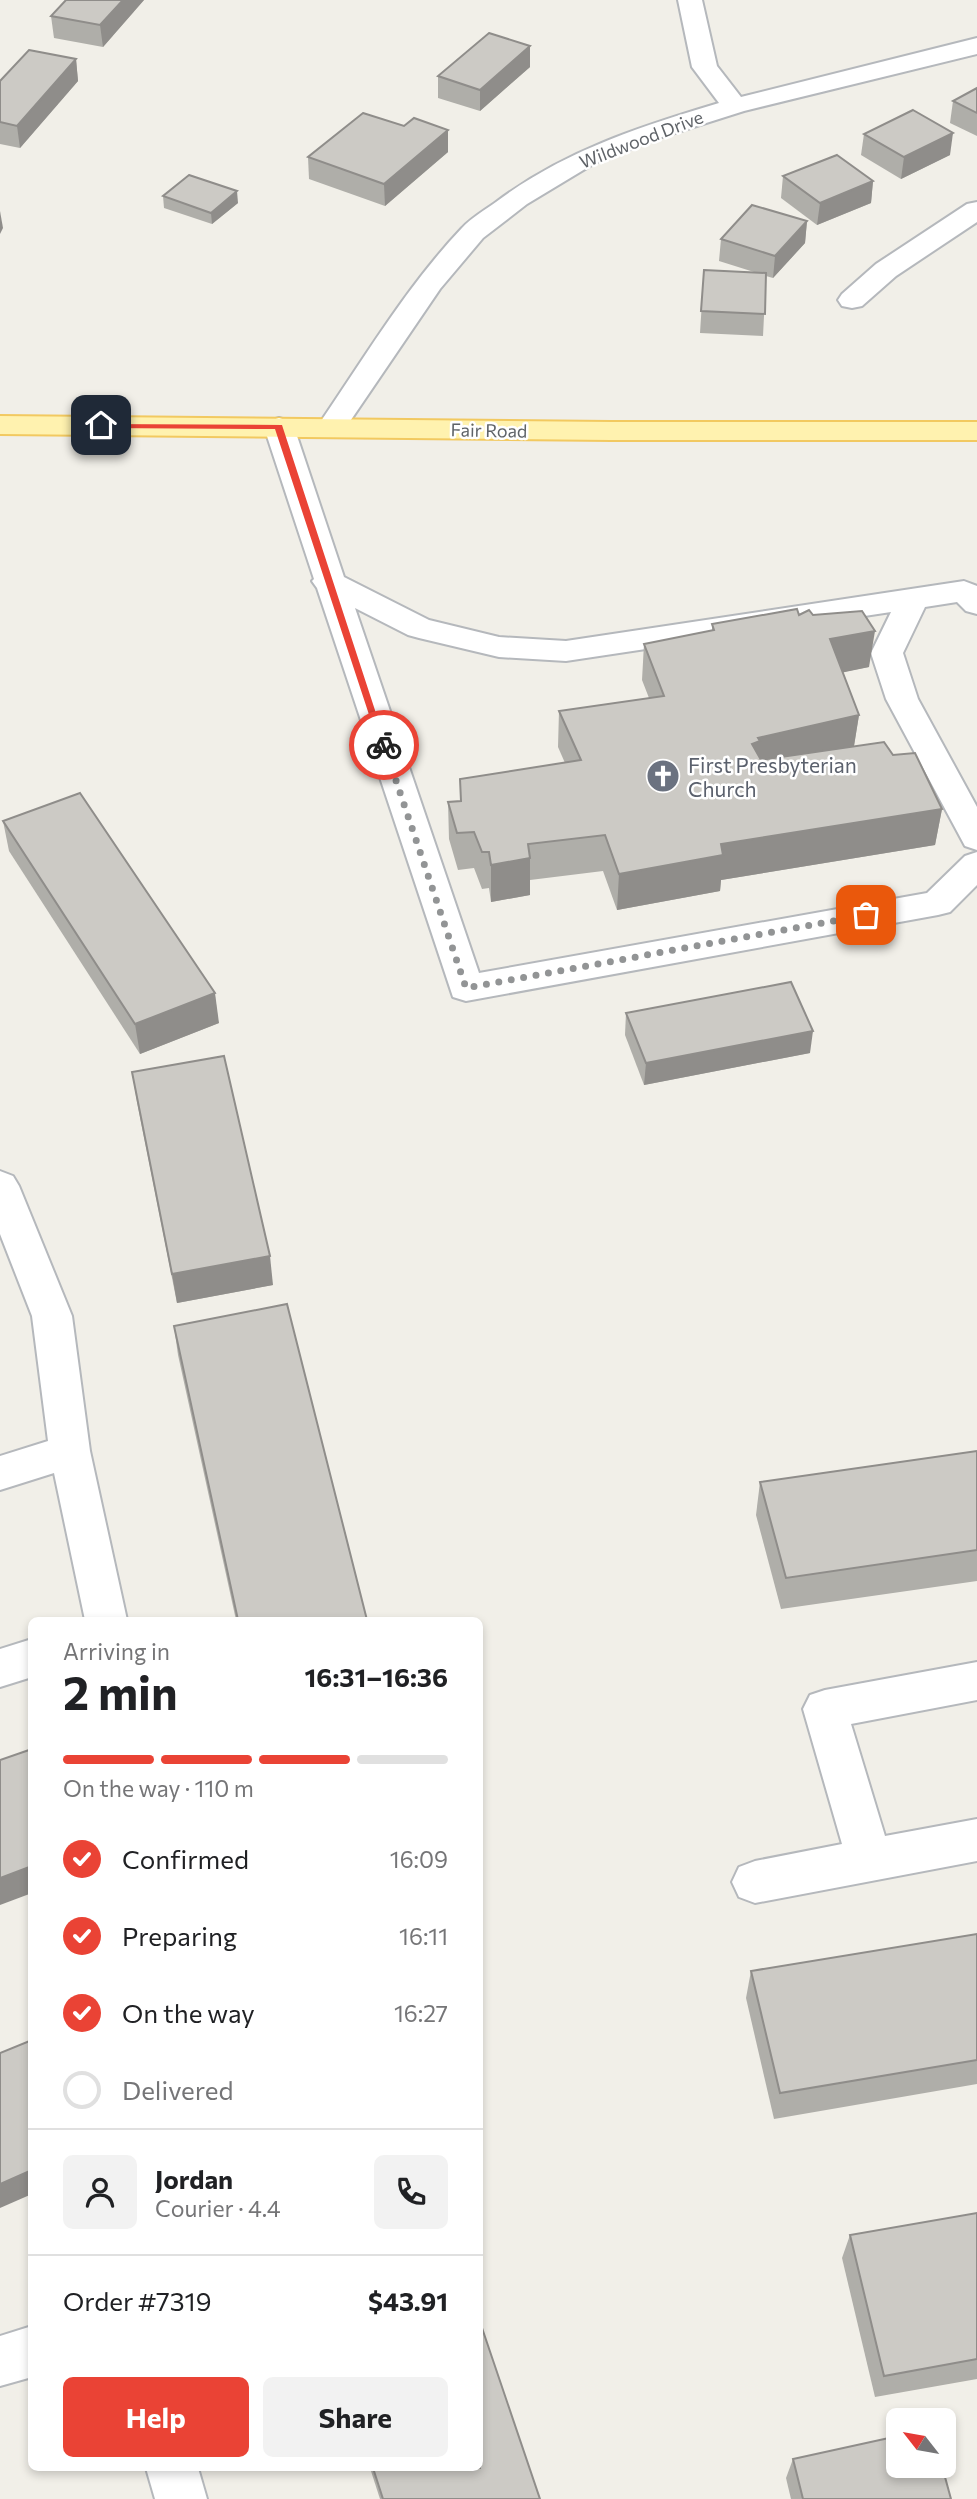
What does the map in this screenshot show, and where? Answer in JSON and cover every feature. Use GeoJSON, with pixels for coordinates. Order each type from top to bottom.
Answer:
{"type":"FeatureCollection","features":[{"type":"Feature","properties":{"kind":"main road","name":"Fair Road"},"geometry":{"type":"LineString","coordinates":[[0,425],[279,426],[713,434],[977,431]]}},
{"type":"Feature","properties":{"kind":"street"},"geometry":{"type":"LineString","coordinates":[[690,0],[705,67],[735,106]]}},
{"type":"Feature","properties":{"kind":"street","name":"Wildwood Drive"},"geometry":{"type":"LineString","coordinates":[[332,427],[430,284],[473,232],[518,198],[586,156],[653,131],[735,106],[977,46]]}},
{"type":"Feature","properties":{"kind":"street"},"geometry":{"type":"LineString","coordinates":[[852,300],[887,270],[977,210]]}},
{"type":"Feature","properties":{"kind":"street"},"geometry":{"type":"LineString","coordinates":[[279,426],[328,581],[466,988],[938,903],[977,864]]}},
{"type":"Feature","properties":{"kind":"street"},"geometry":{"type":"LineString","coordinates":[[328,581],[419,628],[499,647],[566,650],[964,591],[977,604]]}},
{"type":"Feature","properties":{"kind":"street"},"geometry":{"type":"LineString","coordinates":[[887,653],[913,599]]}},
{"type":"Feature","properties":{"kind":"street"},"geometry":{"type":"LineString","coordinates":[[814,613],[887,653],[902,699],[977,838]]}},
{"type":"Feature","properties":{"kind":"street"},"geometry":{"type":"LineString","coordinates":[[0,1186],[52,1316],[70,1451],[105,1617]]}},
{"type":"Feature","properties":{"kind":"street"},"geometry":{"type":"LineString","coordinates":[[0,1473],[70,1451]]}},
{"type":"Feature","properties":{"kind":"street"},"geometry":{"type":"LineString","coordinates":[[0,1668],[28,1659]]}},
{"type":"Feature","properties":{"kind":"street"},"geometry":{"type":"LineString","coordinates":[[870,1861],[825,1709],[977,1681]]}},
{"type":"Feature","properties":{"kind":"street"},"geometry":{"type":"LineString","coordinates":[[755,1882],[977,1840]]}},
{"type":"Feature","properties":{"kind":"street"},"geometry":{"type":"LineString","coordinates":[[0,2361],[28,2352]]}},
{"type":"Feature","properties":{"kind":"street"},"geometry":{"type":"LineString","coordinates":[[173,2471],[181,2499]]}},
{"type":"Feature","properties":{"kind":"building"},"geometry":{"type":"Polygon","coordinates":[[[66,0],[123,0],[100,25],[51,16],[66,0]]]}},
{"type":"Feature","properties":{"kind":"building"},"geometry":{"type":"Polygon","coordinates":[[[489,33],[530,46],[480,90],[438,76],[489,33]]]}},
{"type":"Feature","properties":{"kind":"building"},"geometry":{"type":"Polygon","coordinates":[[[29,50],[76,59],[17,126],[0,122],[0,81],[29,50]]]}},
{"type":"Feature","properties":{"kind":"building"},"geometry":{"type":"Polygon","coordinates":[[[977,88],[977,113],[953,101],[977,88]]]}},
{"type":"Feature","properties":{"kind":"building"},"geometry":{"type":"Polygon","coordinates":[[[913,110],[953,133],[904,157],[864,134],[913,110]]]}},
{"type":"Feature","properties":{"kind":"building"},"geometry":{"type":"Polygon","coordinates":[[[363,113],[404,126],[414,118],[448,130],[384,184],[308,157],[363,113]]]}},
{"type":"Feature","properties":{"kind":"building"},"geometry":{"type":"Polygon","coordinates":[[[837,155],[873,181],[820,203],[783,176],[837,155]]]}},
{"type":"Feature","properties":{"kind":"building"},"geometry":{"type":"Polygon","coordinates":[[[189,175],[237,191],[211,213],[163,196],[189,175]]]}},
{"type":"Feature","properties":{"kind":"building"},"geometry":{"type":"Polygon","coordinates":[[[752,205],[807,221],[775,256],[721,239],[752,205]]]}},
{"type":"Feature","properties":{"kind":"building"},"geometry":{"type":"Polygon","coordinates":[[[704,270],[766,273],[765,314],[701,311],[704,270]]]}},
{"type":"Feature","properties":{"kind":"building","name":"First Presbyterian Church"},"geometry":{"type":"Polygon","coordinates":[[[797,609],[799,615],[809,610],[813,615],[862,611],[875,631],[830,639],[859,715],[758,738],[760,741],[752,744],[761,760],[884,742],[893,755],[915,753],[942,809],[721,844],[723,855],[619,874],[605,835],[528,844],[530,858],[491,865],[489,852],[482,852],[474,832],[457,833],[448,802],[461,801],[460,779],[581,760],[559,711],[664,696],[644,644],[714,630],[712,624],[797,609]]]}},
{"type":"Feature","properties":{"kind":"building"},"geometry":{"type":"Polygon","coordinates":[[[80,793],[215,993],[135,1024],[3,821],[80,793]]]}},
{"type":"Feature","properties":{"kind":"building"},"geometry":{"type":"Polygon","coordinates":[[[791,982],[813,1031],[646,1063],[626,1013],[791,982]]]}},
{"type":"Feature","properties":{"kind":"building"},"geometry":{"type":"Polygon","coordinates":[[[224,1056],[270,1256],[172,1274],[132,1072],[224,1056]]]}},
{"type":"Feature","properties":{"kind":"building"},"geometry":{"type":"Polygon","coordinates":[[[287,1304],[366,1617],[237,1617],[174,1326],[287,1304]]]}},
{"type":"Feature","properties":{"kind":"building"},"geometry":{"type":"Polygon","coordinates":[[[977,1451],[977,1550],[786,1578],[760,1482],[977,1451]]]}},
{"type":"Feature","properties":{"kind":"building"},"geometry":{"type":"Polygon","coordinates":[[[28,1750],[28,1868],[0,1878],[0,1760],[28,1750]]]}},
{"type":"Feature","properties":{"kind":"building"},"geometry":{"type":"Polygon","coordinates":[[[977,1934],[977,2060],[780,2093],[751,1971],[977,1934]]]}},
{"type":"Feature","properties":{"kind":"building"},"geometry":{"type":"Polygon","coordinates":[[[28,2042],[28,2172],[0,2184],[0,2053],[28,2042]]]}},
{"type":"Feature","properties":{"kind":"building"},"geometry":{"type":"Polygon","coordinates":[[[977,2213],[977,2359],[884,2376],[850,2235],[977,2213]]]}},
{"type":"Feature","properties":{"kind":"building"},"geometry":{"type":"Polygon","coordinates":[[[483,2331],[540,2499],[383,2499],[374,2471],[483,2471],[483,2331]]]}},
{"type":"Feature","properties":{"kind":"building"},"geometry":{"type":"Polygon","coordinates":[[[886,2439],[886,2478],[945,2478],[951,2499],[803,2499],[793,2459],[886,2439]]]}},
{"type":"Feature","properties":{"kind":"way so far"},"geometry":{"type":"LineString","coordinates":[[384,745],[466,988],[866,915]]}},
{"type":"Feature","properties":{"kind":"place","name":"First Presbyterian Church"},"geometry":{"type":"Point","coordinates":[663,776]}},
{"type":"Feature","properties":{"kind":"route"},"geometry":{"type":"LineString","coordinates":[[101,425],[279,426],[384,745]]}}]}
